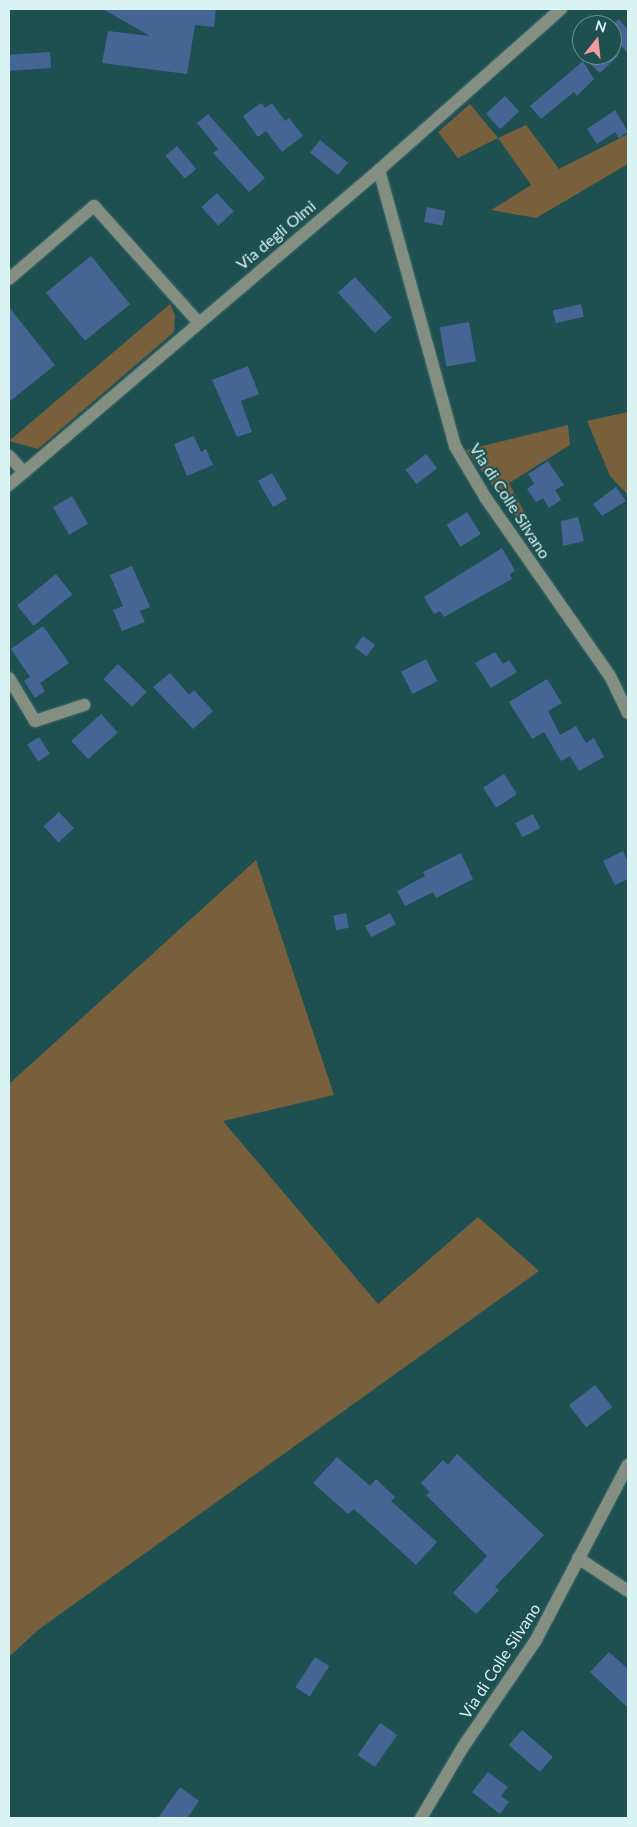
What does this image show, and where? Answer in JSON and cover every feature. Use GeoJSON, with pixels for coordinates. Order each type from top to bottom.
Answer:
{"type":"FeatureCollection","features":[{"type":"Feature","properties":{"kind":"street","name":"Via degli Olmi"},"geometry":{"type":"LineString","coordinates":[[9,485],[378,170],[561,9]]}},
{"type":"Feature","properties":{"kind":"street","name":"Via di Colle Silvano"},"geometry":{"type":"LineString","coordinates":[[378,170],[455,446],[485,497],[610,676],[628,713]]}},
{"type":"Feature","properties":{"kind":"street"},"geometry":{"type":"LineString","coordinates":[[9,279],[94,206],[198,322]]}},
{"type":"Feature","properties":{"kind":"street"},"geometry":{"type":"LineString","coordinates":[[9,456],[24,472]]}},
{"type":"Feature","properties":{"kind":"street"},"geometry":{"type":"LineString","coordinates":[[9,678],[35,721],[84,706]]}},
{"type":"Feature","properties":{"kind":"street","name":"Via di Colle Silvano"},"geometry":{"type":"LineString","coordinates":[[421,1818],[463,1747],[536,1640],[628,1465]]}},
{"type":"Feature","properties":{"kind":"street"},"geometry":{"type":"LineString","coordinates":[[578,1558],[628,1591]]}},
{"type":"Feature","properties":{"kind":"shaded area"},"geometry":{"type":"Polygon","coordinates":[[[470,104],[498,138],[458,158],[438,132],[470,104]]]}},
{"type":"Feature","properties":{"kind":"shaded area"},"geometry":{"type":"Polygon","coordinates":[[[526,125],[559,169],[628,134],[628,164],[536,218],[491,210],[531,185],[498,138],[526,125]]]}},
{"type":"Feature","properties":{"kind":"shaded area"},"geometry":{"type":"Polygon","coordinates":[[[170,304],[175,315],[174,332],[38,449],[9,441],[170,304]]]}},
{"type":"Feature","properties":{"kind":"shaded area"},"geometry":{"type":"Polygon","coordinates":[[[628,412],[628,495],[610,476],[587,421],[628,412]]]}},
{"type":"Feature","properties":{"kind":"shaded area"},"geometry":{"type":"Polygon","coordinates":[[[568,425],[570,445],[509,483],[528,519],[520,523],[466,450],[568,425]]]}},
{"type":"Feature","properties":{"kind":"shaded area"},"geometry":{"type":"Polygon","coordinates":[[[256,860],[334,1095],[223,1121],[378,1304],[478,1217],[539,1271],[38,1630],[9,1657],[9,1084],[256,860]]]}},
{"type":"Feature","properties":{"kind":"building"},"geometry":{"type":"Polygon","coordinates":[[[103,9],[216,9],[214,27],[195,25],[187,74],[102,63],[108,31],[150,36],[103,9]]]}},
{"type":"Feature","properties":{"kind":"building"},"geometry":{"type":"Polygon","coordinates":[[[622,23],[628,30],[628,54],[622,47],[622,23]]]}},
{"type":"Feature","properties":{"kind":"building"},"geometry":{"type":"Polygon","coordinates":[[[50,52],[51,68],[10,71],[9,55],[50,52]]]}},
{"type":"Feature","properties":{"kind":"building"},"geometry":{"type":"Polygon","coordinates":[[[578,65],[585,65],[594,79],[577,96],[574,92],[541,119],[530,106],[578,65]]]}},
{"type":"Feature","properties":{"kind":"building"},"geometry":{"type":"Polygon","coordinates":[[[592,65],[608,65],[600,73],[592,65]]]}},
{"type":"Feature","properties":{"kind":"building"},"geometry":{"type":"Polygon","coordinates":[[[505,96],[519,111],[500,129],[486,114],[505,96]]]}},
{"type":"Feature","properties":{"kind":"building"},"geometry":{"type":"Polygon","coordinates":[[[261,103],[265,108],[272,103],[285,121],[289,118],[303,136],[282,152],[266,131],[258,137],[243,116],[261,103]]]}},
{"type":"Feature","properties":{"kind":"building"},"geometry":{"type":"Polygon","coordinates":[[[615,110],[628,132],[619,138],[615,132],[597,144],[587,129],[615,110]]]}},
{"type":"Feature","properties":{"kind":"building"},"geometry":{"type":"Polygon","coordinates":[[[208,114],[265,178],[249,192],[213,153],[218,149],[197,123],[208,114]]]}},
{"type":"Feature","properties":{"kind":"building"},"geometry":{"type":"Polygon","coordinates":[[[320,140],[348,163],[338,175],[310,152],[320,140]]]}},
{"type":"Feature","properties":{"kind":"building"},"geometry":{"type":"Polygon","coordinates":[[[177,146],[196,169],[185,179],[166,156],[177,146]]]}},
{"type":"Feature","properties":{"kind":"building"},"geometry":{"type":"Polygon","coordinates":[[[217,193],[234,212],[218,226],[201,207],[217,193]]]}},
{"type":"Feature","properties":{"kind":"building"},"geometry":{"type":"Polygon","coordinates":[[[427,207],[446,211],[442,226],[424,222],[427,207]]]}},
{"type":"Feature","properties":{"kind":"building"},"geometry":{"type":"Polygon","coordinates":[[[91,256],[130,304],[85,341],[46,293],[91,256]]]}},
{"type":"Feature","properties":{"kind":"building"},"geometry":{"type":"Polygon","coordinates":[[[355,277],[392,318],[375,333],[338,292],[355,277]]]}},
{"type":"Feature","properties":{"kind":"building"},"geometry":{"type":"Polygon","coordinates":[[[581,304],[584,317],[556,323],[553,311],[581,304]]]}},
{"type":"Feature","properties":{"kind":"building"},"geometry":{"type":"Polygon","coordinates":[[[9,307],[55,365],[9,402],[9,307]]]}},
{"type":"Feature","properties":{"kind":"building"},"geometry":{"type":"Polygon","coordinates":[[[469,322],[476,361],[446,367],[439,327],[469,322]]]}},
{"type":"Feature","properties":{"kind":"building"},"geometry":{"type":"Polygon","coordinates":[[[248,366],[259,394],[241,401],[252,432],[237,437],[212,380],[248,366]]]}},
{"type":"Feature","properties":{"kind":"building"},"geometry":{"type":"Polygon","coordinates":[[[194,436],[201,452],[206,449],[213,465],[187,476],[174,444],[194,436]]]}},
{"type":"Feature","properties":{"kind":"building"},"geometry":{"type":"Polygon","coordinates":[[[426,454],[437,468],[417,484],[406,470],[426,454]]]}},
{"type":"Feature","properties":{"kind":"building"},"geometry":{"type":"Polygon","coordinates":[[[548,461],[564,485],[555,490],[561,500],[549,508],[543,498],[536,502],[527,489],[534,484],[528,474],[548,461]]]}},
{"type":"Feature","properties":{"kind":"building"},"geometry":{"type":"Polygon","coordinates":[[[272,473],[287,499],[273,507],[258,481],[272,473]]]}},
{"type":"Feature","properties":{"kind":"building"},"geometry":{"type":"Polygon","coordinates":[[[616,487],[626,501],[602,516],[593,504],[616,487]]]}},
{"type":"Feature","properties":{"kind":"building"},"geometry":{"type":"Polygon","coordinates":[[[72,496],[88,524],[69,535],[53,507],[72,496]]]}},
{"type":"Feature","properties":{"kind":"building"},"geometry":{"type":"Polygon","coordinates":[[[467,512],[481,534],[460,547],[447,525],[467,512]]]}},
{"type":"Feature","properties":{"kind":"building"},"geometry":{"type":"Polygon","coordinates":[[[578,517],[584,541],[563,546],[561,521],[578,517]]]}},
{"type":"Feature","properties":{"kind":"building"},"geometry":{"type":"Polygon","coordinates":[[[502,548],[515,571],[510,574],[512,579],[444,617],[440,611],[434,614],[424,597],[502,548]]]}},
{"type":"Feature","properties":{"kind":"building"},"geometry":{"type":"Polygon","coordinates":[[[132,566],[150,607],[140,611],[145,622],[122,631],[113,610],[123,606],[110,575],[132,566]]]}},
{"type":"Feature","properties":{"kind":"building"},"geometry":{"type":"Polygon","coordinates":[[[56,574],[72,594],[34,626],[17,605],[56,574]]]}},
{"type":"Feature","properties":{"kind":"building"},"geometry":{"type":"Polygon","coordinates":[[[43,626],[69,663],[40,683],[45,691],[35,698],[24,681],[30,677],[11,649],[43,626]]]}},
{"type":"Feature","properties":{"kind":"building"},"geometry":{"type":"Polygon","coordinates":[[[363,636],[375,645],[367,656],[355,647],[363,636]]]}},
{"type":"Feature","properties":{"kind":"building"},"geometry":{"type":"Polygon","coordinates":[[[495,652],[503,664],[509,660],[517,672],[491,688],[475,663],[495,652]]]}},
{"type":"Feature","properties":{"kind":"building"},"geometry":{"type":"Polygon","coordinates":[[[426,659],[437,681],[412,694],[401,672],[426,659]]]}},
{"type":"Feature","properties":{"kind":"building"},"geometry":{"type":"Polygon","coordinates":[[[118,664],[147,692],[132,707],[103,679],[118,664]]]}},
{"type":"Feature","properties":{"kind":"building"},"geometry":{"type":"Polygon","coordinates":[[[170,673],[189,695],[194,690],[213,711],[193,729],[153,687],[170,673]]]}},
{"type":"Feature","properties":{"kind":"building"},"geometry":{"type":"Polygon","coordinates":[[[547,679],[562,703],[548,711],[560,735],[576,726],[586,743],[594,738],[604,757],[579,771],[570,756],[561,761],[544,732],[532,739],[509,702],[547,679]]]}},
{"type":"Feature","properties":{"kind":"building"},"geometry":{"type":"Polygon","coordinates":[[[101,714],[118,733],[88,759],[71,741],[101,714]]]}},
{"type":"Feature","properties":{"kind":"building"},"geometry":{"type":"Polygon","coordinates":[[[39,737],[50,754],[38,761],[27,745],[39,737]]]}},
{"type":"Feature","properties":{"kind":"building"},"geometry":{"type":"Polygon","coordinates":[[[504,774],[517,794],[496,808],[483,788],[504,774]]]}},
{"type":"Feature","properties":{"kind":"building"},"geometry":{"type":"Polygon","coordinates":[[[59,812],[74,828],[59,842],[44,826],[59,812]]]}},
{"type":"Feature","properties":{"kind":"building"},"geometry":{"type":"Polygon","coordinates":[[[533,814],[540,828],[522,837],[515,823],[533,814]]]}},
{"type":"Feature","properties":{"kind":"building"},"geometry":{"type":"Polygon","coordinates":[[[623,851],[628,862],[628,879],[615,885],[603,861],[623,851]]]}},
{"type":"Feature","properties":{"kind":"building"},"geometry":{"type":"Polygon","coordinates":[[[461,853],[473,879],[436,898],[433,892],[405,906],[397,891],[425,876],[423,872],[461,853]]]}},
{"type":"Feature","properties":{"kind":"building"},"geometry":{"type":"Polygon","coordinates":[[[346,913],[349,928],[336,930],[333,915],[346,913]]]}},
{"type":"Feature","properties":{"kind":"building"},"geometry":{"type":"Polygon","coordinates":[[[390,913],[396,925],[371,937],[365,926],[390,913]]]}},
{"type":"Feature","properties":{"kind":"building"},"geometry":{"type":"Polygon","coordinates":[[[595,1385],[612,1407],[586,1427],[569,1405],[595,1385]]]}},
{"type":"Feature","properties":{"kind":"building"},"geometry":{"type":"Polygon","coordinates":[[[457,1454],[544,1535],[495,1587],[499,1590],[476,1614],[453,1593],[487,1556],[426,1495],[430,1492],[421,1483],[443,1460],[448,1465],[457,1454]]]}},
{"type":"Feature","properties":{"kind":"building"},"geometry":{"type":"Polygon","coordinates":[[[337,1457],[370,1486],[376,1479],[395,1497],[391,1501],[437,1542],[416,1565],[354,1509],[348,1514],[313,1483],[337,1457]]]}},
{"type":"Feature","properties":{"kind":"building"},"geometry":{"type":"Polygon","coordinates":[[[609,1652],[628,1669],[628,1708],[590,1672],[609,1652]]]}},
{"type":"Feature","properties":{"kind":"building"},"geometry":{"type":"Polygon","coordinates":[[[315,1657],[329,1666],[310,1696],[295,1687],[315,1657]]]}},
{"type":"Feature","properties":{"kind":"building"},"geometry":{"type":"Polygon","coordinates":[[[380,1723],[397,1735],[375,1767],[358,1755],[380,1723]]]}},
{"type":"Feature","properties":{"kind":"building"},"geometry":{"type":"Polygon","coordinates":[[[522,1730],[553,1757],[540,1772],[509,1745],[522,1730]]]}},
{"type":"Feature","properties":{"kind":"building"},"geometry":{"type":"Polygon","coordinates":[[[488,1772],[508,1787],[501,1796],[509,1802],[500,1814],[472,1792],[488,1772]]]}},
{"type":"Feature","properties":{"kind":"building"},"geometry":{"type":"Polygon","coordinates":[[[180,1787],[199,1801],[187,1818],[158,1818],[180,1787]]]}}]}
